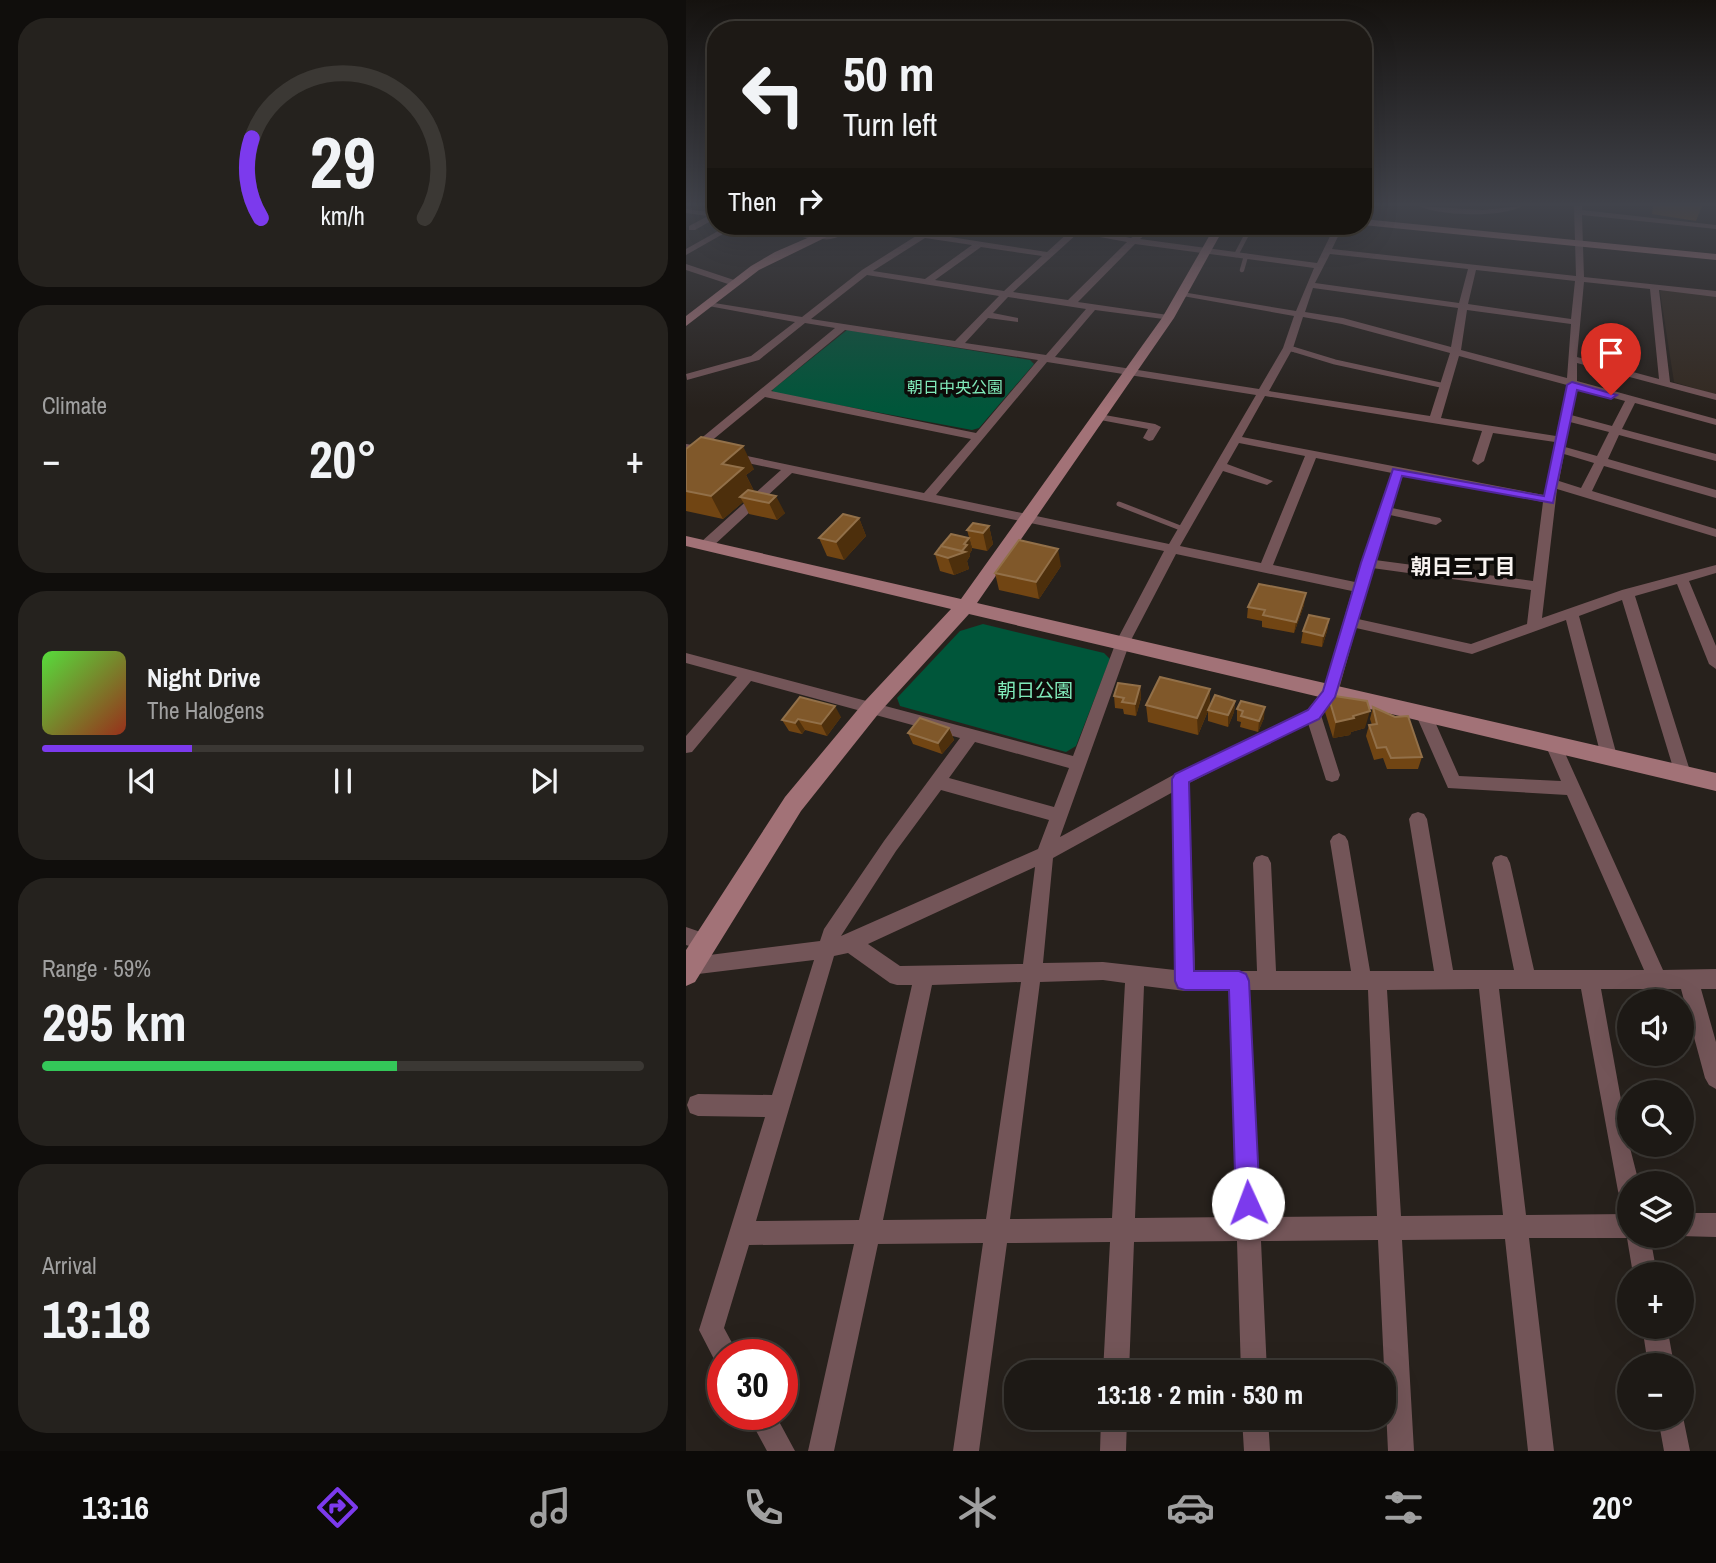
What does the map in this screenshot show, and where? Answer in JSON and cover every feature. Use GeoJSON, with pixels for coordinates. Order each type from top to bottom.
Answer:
{"type":"FeatureCollection","features":[{"type":"Feature","properties":{"kind":"street"},"geometry":{"type":"LineString","coordinates":[[706,274],[734,283]]}},
{"type":"Feature","properties":{"kind":"street"},"geometry":{"type":"LineString","coordinates":[[689,316],[748,274]]}},
{"type":"Feature","properties":{"kind":"street"},"geometry":{"type":"LineString","coordinates":[[686,377],[755,358],[863,274]]}},
{"type":"Feature","properties":{"kind":"street"},"geometry":{"type":"LineString","coordinates":[[876,274],[1168,318]]}},
{"type":"Feature","properties":{"kind":"street"},"geometry":{"type":"LineString","coordinates":[[928,282],[939,274]]}},
{"type":"Feature","properties":{"kind":"street"},"geometry":{"type":"LineString","coordinates":[[958,344],[1028,274]]}},
{"type":"Feature","properties":{"kind":"street"},"geometry":{"type":"LineString","coordinates":[[1071,303],[1100,274]]}},
{"type":"Feature","properties":{"kind":"street"},"geometry":{"type":"LineString","coordinates":[[1194,274],[1168,318],[967,605],[872,707],[793,804],[695,939],[688,969],[826,949],[850,943],[1045,854],[1181,779],[1313,714],[1330,693],[1367,563],[1398,472]]}},
{"type":"Feature","properties":{"kind":"street"},"geometry":{"type":"LineString","coordinates":[[966,1451],[1032,972],[1045,854],[1123,642],[1172,549],[1288,348],[1316,274]]}},
{"type":"Feature","properties":{"kind":"street"},"geometry":{"type":"LineString","coordinates":[[1434,421],[1456,350],[1471,274]]}},
{"type":"Feature","properties":{"kind":"street"},"geometry":{"type":"LineString","coordinates":[[1542,274],[1716,294]]}},
{"type":"Feature","properties":{"kind":"street"},"geometry":{"type":"LineString","coordinates":[[1534,625],[1549,500],[1572,385],[1580,274]]}},
{"type":"Feature","properties":{"kind":"street"},"geometry":{"type":"LineString","coordinates":[[1310,285],[1575,321]]}},
{"type":"Feature","properties":{"kind":"street"},"geometry":{"type":"LineString","coordinates":[[1654,287],[1665,384]]}},
{"type":"Feature","properties":{"kind":"street"},"geometry":{"type":"LineString","coordinates":[[1182,295],[1301,312],[1456,350],[1572,385],[1716,422]]}},
{"type":"Feature","properties":{"kind":"street"},"geometry":{"type":"LineString","coordinates":[[708,305],[805,318],[1488,429],[1560,445],[1601,461],[1716,494]]}},
{"type":"Feature","properties":{"kind":"street"},"geometry":{"type":"LineString","coordinates":[[926,499],[1092,307]]}},
{"type":"Feature","properties":{"kind":"street"},"geometry":{"type":"LineString","coordinates":[[985,315],[1015,320]]}},
{"type":"Feature","properties":{"kind":"street"},"geometry":{"type":"LineString","coordinates":[[691,448],[845,325]]}},
{"type":"Feature","properties":{"kind":"street"},"geometry":{"type":"LineString","coordinates":[[1572,359],[1716,397]]}},
{"type":"Feature","properties":{"kind":"street"},"geometry":{"type":"LineString","coordinates":[[763,393],[979,437]]}},
{"type":"Feature","properties":{"kind":"street"},"geometry":{"type":"LineString","coordinates":[[1585,493],[1631,400]]}},
{"type":"Feature","properties":{"kind":"street"},"geometry":{"type":"LineString","coordinates":[[1566,417],[1716,458]]}},
{"type":"Feature","properties":{"kind":"street"},"geometry":{"type":"LineString","coordinates":[[1099,418],[1155,427],[1149,438]]}},
{"type":"Feature","properties":{"kind":"street"},"geometry":{"type":"LineString","coordinates":[[1478,461],[1488,429]]}},
{"type":"Feature","properties":{"kind":"street"},"geometry":{"type":"LineString","coordinates":[[1236,439],[1549,500]]}},
{"type":"Feature","properties":{"kind":"street"},"geometry":{"type":"LineString","coordinates":[[691,448],[1360,588]]}},
{"type":"Feature","properties":{"kind":"street"},"geometry":{"type":"LineString","coordinates":[[1265,569],[1312,454]]}},
{"type":"Feature","properties":{"kind":"street"},"geometry":{"type":"LineString","coordinates":[[1220,466],[1267,481]]}},
{"type":"Feature","properties":{"kind":"street"},"geometry":{"type":"LineString","coordinates":[[696,543],[788,470]]}},
{"type":"Feature","properties":{"kind":"street"},"geometry":{"type":"LineString","coordinates":[[1552,483],[1716,533]]}},
{"type":"Feature","properties":{"kind":"street"},"geometry":{"type":"LineString","coordinates":[[1385,510],[1436,522]]}},
{"type":"Feature","properties":{"kind":"street"},"geometry":{"type":"LineString","coordinates":[[696,543],[1716,782]]}},
{"type":"Feature","properties":{"kind":"street"},"geometry":{"type":"LineString","coordinates":[[1367,563],[1537,586]]}},
{"type":"Feature","properties":{"kind":"street"},"geometry":{"type":"LineString","coordinates":[[1351,622],[1472,649],[1627,593],[1716,569]]}},
{"type":"Feature","properties":{"kind":"street"},"geometry":{"type":"LineString","coordinates":[[1682,579],[1716,664]]}},
{"type":"Feature","properties":{"kind":"street"},"geometry":{"type":"LineString","coordinates":[[1627,593],[1683,774]]}},
{"type":"Feature","properties":{"kind":"street"},"geometry":{"type":"LineString","coordinates":[[1571,612],[1609,756]]}},
{"type":"Feature","properties":{"kind":"street"},"geometry":{"type":"LineString","coordinates":[[686,658],[1079,764]]}},
{"type":"Feature","properties":{"kind":"street"},"geometry":{"type":"LineString","coordinates":[[686,747],[748,674]]}},
{"type":"Feature","properties":{"kind":"street"},"geometry":{"type":"LineString","coordinates":[[1313,714],[1332,775]]}},
{"type":"Feature","properties":{"kind":"street"},"geometry":{"type":"LineString","coordinates":[[1424,715],[1454,783],[1572,788]]}},
{"type":"Feature","properties":{"kind":"street"},"geometry":{"type":"LineString","coordinates":[[716,1339],[711,1330],[831,935],[972,734]]}},
{"type":"Feature","properties":{"kind":"street"},"geometry":{"type":"LineString","coordinates":[[1553,744],[1658,980]]}},
{"type":"Feature","properties":{"kind":"street"},"geometry":{"type":"LineString","coordinates":[[1181,779],[1185,981]]}},
{"type":"Feature","properties":{"kind":"street"},"geometry":{"type":"LineString","coordinates":[[937,782],[1059,816]]}},
{"type":"Feature","properties":{"kind":"street"},"geometry":{"type":"LineString","coordinates":[[1418,819],[1445,980]]}},
{"type":"Feature","properties":{"kind":"street"},"geometry":{"type":"LineString","coordinates":[[1339,842],[1370,980],[1391,1229],[1401,1451]]}},
{"type":"Feature","properties":{"kind":"street"},"geometry":{"type":"LineString","coordinates":[[1262,863],[1268,981]]}},
{"type":"Feature","properties":{"kind":"street"},"geometry":{"type":"LineString","coordinates":[[1501,863],[1526,980]]}},
{"type":"Feature","properties":{"kind":"street"},"geometry":{"type":"LineString","coordinates":[[850,943],[897,976],[1103,971],[1185,981],[1716,979]]}},
{"type":"Feature","properties":{"kind":"street"},"geometry":{"type":"LineString","coordinates":[[1117,1360],[1135,975]]}},
{"type":"Feature","properties":{"kind":"street"},"geometry":{"type":"LineString","coordinates":[[821,1451],[924,976]]}},
{"type":"Feature","properties":{"kind":"street"},"geometry":{"type":"LineString","coordinates":[[1589,979],[1625,1171]]}},
{"type":"Feature","properties":{"kind":"street"},"geometry":{"type":"LineString","coordinates":[[1688,979],[1716,1078]]}},
{"type":"Feature","properties":{"kind":"street"},"geometry":{"type":"LineString","coordinates":[[1488,980],[1541,1451]]}},
{"type":"Feature","properties":{"kind":"street"},"geometry":{"type":"LineString","coordinates":[[1239,981],[1254,1360]]}},
{"type":"Feature","properties":{"kind":"street"},"geometry":{"type":"LineString","coordinates":[[698,1105],[779,1106]]}},
{"type":"Feature","properties":{"kind":"street"},"geometry":{"type":"LineString","coordinates":[[1694,1225],[1716,1225]]}},
{"type":"Feature","properties":{"kind":"street"},"geometry":{"type":"LineString","coordinates":[[742,1233],[1617,1226]]}},
{"type":"Feature","properties":{"kind":"street"},"geometry":{"type":"LineString","coordinates":[[770,1430],[782,1451]]}},
{"type":"Feature","properties":{"kind":"street"},"geometry":{"type":"LineString","coordinates":[[1113,1451],[1114,1430]]}},
{"type":"Feature","properties":{"kind":"street"},"geometry":{"type":"LineString","coordinates":[[1255,1430],[1256,1451]]}},
{"type":"Feature","properties":{"kind":"street"},"geometry":{"type":"LineString","coordinates":[[1673,1430],[1677,1451]]}},
{"type":"Feature","properties":{"kind":"lane"},"geometry":{"type":"LineString","coordinates":[[1288,348],[1335,362],[1445,386]]}},
{"type":"Feature","properties":{"kind":"lane"},"geometry":{"type":"LineString","coordinates":[[1119,504],[1184,529]]}},
{"type":"Feature","properties":{"kind":"shaded area"},"geometry":{"type":"Polygon","coordinates":[[[1660,291],[1716,296],[1716,395],[1674,382],[1660,291]]]}},
{"type":"Feature","properties":{"kind":"green space","name":"朝日中央公園"},"geometry":{"type":"Polygon","coordinates":[[[847,330],[1030,360],[1034,364],[979,428],[972,430],[774,393],[772,390],[847,330]]]}},
{"type":"Feature","properties":{"kind":"green space","name":"朝日公園"},"geometry":{"type":"Polygon","coordinates":[[[983,624],[1104,653],[1110,659],[1076,746],[1066,752],[900,706],[897,698],[960,631],[983,624]]]}},
{"type":"Feature","properties":{"kind":"building"},"geometry":{"type":"Polygon","coordinates":[[[701,437],[743,446],[722,464],[743,468],[711,496],[686,491],[686,449],[701,437]]]}},
{"type":"Feature","properties":{"kind":"building"},"geometry":{"type":"Polygon","coordinates":[[[748,490],[776,496],[769,503],[740,497],[748,490]]]}},
{"type":"Feature","properties":{"kind":"building"},"geometry":{"type":"Polygon","coordinates":[[[843,514],[859,518],[836,542],[819,538],[843,514]]]}},
{"type":"Feature","properties":{"kind":"building"},"geometry":{"type":"Polygon","coordinates":[[[973,523],[989,526],[983,533],[967,530],[973,523]]]}},
{"type":"Feature","properties":{"kind":"building"},"geometry":{"type":"Polygon","coordinates":[[[951,534],[969,538],[962,551],[941,546],[951,534]]]}},
{"type":"Feature","properties":{"kind":"building"},"geometry":{"type":"Polygon","coordinates":[[[1019,540],[1058,549],[1036,582],[995,573],[1019,540]]]}},
{"type":"Feature","properties":{"kind":"building"},"geometry":{"type":"Polygon","coordinates":[[[941,546],[965,552],[948,558],[935,554],[941,546]]]}},
{"type":"Feature","properties":{"kind":"building"},"geometry":{"type":"Polygon","coordinates":[[[1259,584],[1306,593],[1296,622],[1263,615],[1265,610],[1248,607],[1259,584]]]}},
{"type":"Feature","properties":{"kind":"building"},"geometry":{"type":"Polygon","coordinates":[[[1309,615],[1329,619],[1323,636],[1303,631],[1309,615]]]}},
{"type":"Feature","properties":{"kind":"building"},"geometry":{"type":"Polygon","coordinates":[[[1160,677],[1210,689],[1197,718],[1146,705],[1160,677]]]}},
{"type":"Feature","properties":{"kind":"building"},"geometry":{"type":"Polygon","coordinates":[[[1118,683],[1140,686],[1135,704],[1122,702],[1124,698],[1114,696],[1118,683]]]}},
{"type":"Feature","properties":{"kind":"building"},"geometry":{"type":"Polygon","coordinates":[[[1215,695],[1235,701],[1228,715],[1208,710],[1215,695]]]}},
{"type":"Feature","properties":{"kind":"building"},"geometry":{"type":"Polygon","coordinates":[[[1328,695],[1367,701],[1370,711],[1336,722],[1328,695]]]}},
{"type":"Feature","properties":{"kind":"building"},"geometry":{"type":"Polygon","coordinates":[[[800,697],[835,706],[821,724],[798,719],[795,723],[782,720],[800,697]]]}},
{"type":"Feature","properties":{"kind":"building"},"geometry":{"type":"Polygon","coordinates":[[[1241,701],[1265,707],[1259,721],[1241,716],[1243,711],[1237,709],[1241,701]]]}},
{"type":"Feature","properties":{"kind":"building"},"geometry":{"type":"Polygon","coordinates":[[[1373,707],[1395,717],[1408,716],[1422,757],[1391,758],[1386,747],[1377,748],[1369,725],[1377,724],[1373,707]]]}},
{"type":"Feature","properties":{"kind":"building"},"geometry":{"type":"Polygon","coordinates":[[[920,718],[949,728],[938,743],[908,733],[920,718]]]}},
{"type":"Feature","properties":{"kind":"district","name":"朝日三丁目"},"geometry":{"type":"Point","coordinates":[1463,567]}},
{"type":"Feature","properties":{"kind":"route"},"geometry":{"type":"LineString","coordinates":[[1248,1203],[1239,981],[1185,981],[1181,779],[1313,714],[1330,693],[1367,563],[1398,472],[1549,500],[1572,385],[1611,395]]}}]}
